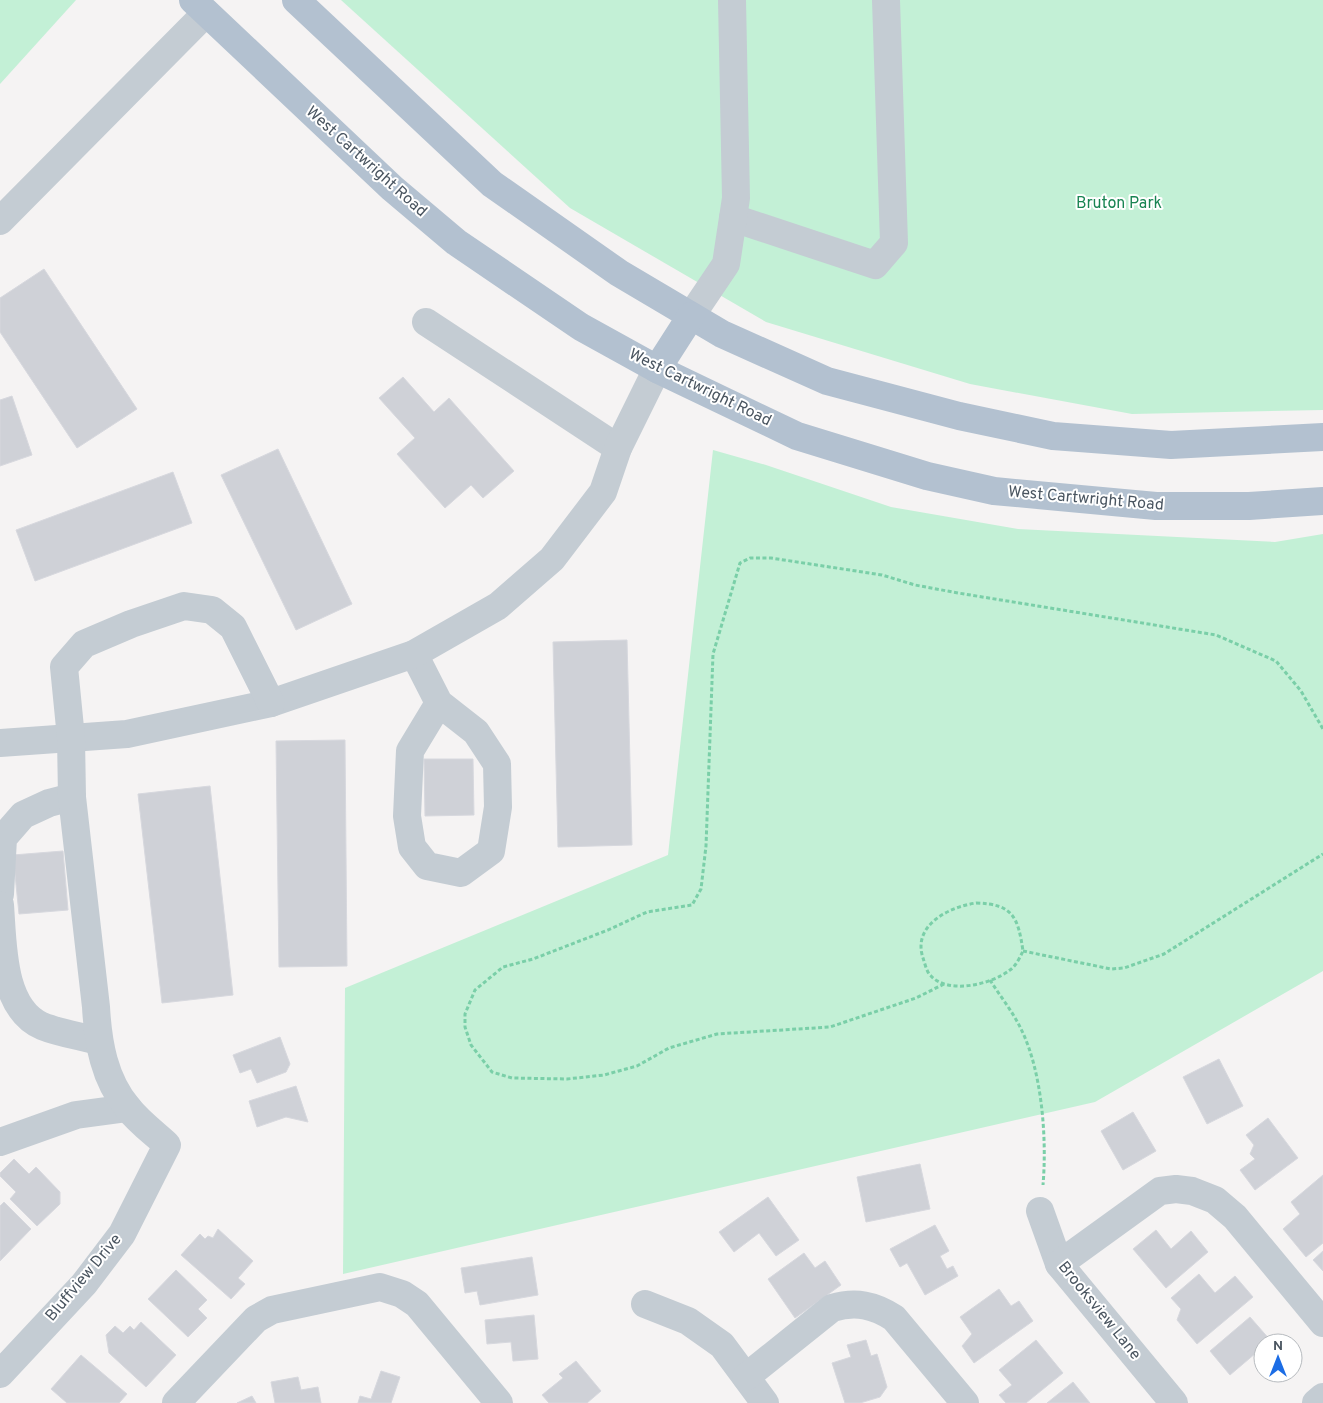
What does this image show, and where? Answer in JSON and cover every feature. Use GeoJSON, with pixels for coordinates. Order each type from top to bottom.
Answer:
{"type":"FeatureCollection","features":[{"type":"Feature","properties":{"kind":"main road"},"geometry":{"type":"LineString","coordinates":[[296,0],[492,184],[619,273],[691,316],[722,334],[827,382],[959,416],[1053,436],[1171,445],[1323,436]]}},
{"type":"Feature","properties":{"kind":"main road","name":"West Cartwright Road"},"geometry":{"type":"LineString","coordinates":[[206,4],[392,188],[456,242],[581,327],[657,369],[797,436],[927,476],[994,491],[1156,506],[1249,506],[1323,501]]}},
{"type":"Feature","properties":{"kind":"main road"},"geometry":{"type":"LineString","coordinates":[[657,369],[691,316]]}},
{"type":"Feature","properties":{"kind":"street"},"geometry":{"type":"LineString","coordinates":[[691,316],[726,264],[736,198],[732,0]]}},
{"type":"Feature","properties":{"kind":"street"},"geometry":{"type":"LineString","coordinates":[[733,218],[875,265],[894,243],[886,0]]}},
{"type":"Feature","properties":{"kind":"street"},"geometry":{"type":"LineString","coordinates":[[0,221],[206,4]]}},
{"type":"Feature","properties":{"kind":"street"},"geometry":{"type":"LineString","coordinates":[[426,322],[618,448]]}},
{"type":"Feature","properties":{"kind":"street"},"geometry":{"type":"LineString","coordinates":[[0,743],[126,734],[271,704],[414,654],[498,606],[552,559],[603,492],[618,448],[657,369]]}},
{"type":"Feature","properties":{"kind":"street"},"geometry":{"type":"LineString","coordinates":[[0,1142],[76,1115],[128,1108],[109,1076],[98,1041],[96,1007],[72,797],[71,738],[64,667],[84,644],[131,624],[184,606],[212,610],[233,627],[271,704]]}},
{"type":"Feature","properties":{"kind":"street"},"geometry":{"type":"LineString","coordinates":[[414,654],[439,703],[476,732],[496,764],[498,807],[491,851],[461,873],[427,866],[412,847],[406,816],[410,751],[439,703]]}},
{"type":"Feature","properties":{"kind":"street"},"geometry":{"type":"LineString","coordinates":[[0,894],[3,838],[23,815],[49,803],[72,797]]}},
{"type":"Feature","properties":{"kind":"street"},"geometry":{"type":"LineString","coordinates":[[0,905],[6,970],[17,1006],[41,1026],[98,1041]]}},
{"type":"Feature","properties":{"kind":"street","name":"Bluffview Drive"},"geometry":{"type":"LineString","coordinates":[[0,1374],[84,1284],[122,1234],[167,1145],[128,1108]]}},
{"type":"Feature","properties":{"kind":"street"},"geometry":{"type":"LineString","coordinates":[[1059,1264],[1160,1191],[1192,1191],[1216,1200],[1235,1217],[1323,1323]]}},
{"type":"Feature","properties":{"kind":"street","name":"Brooksview Lane"},"geometry":{"type":"LineString","coordinates":[[1040,1211],[1059,1264],[1174,1403]]}},
{"type":"Feature","properties":{"kind":"street"},"geometry":{"type":"LineString","coordinates":[[176,1403],[256,1319],[272,1310],[380,1287],[402,1294],[417,1304],[500,1403]]}},
{"type":"Feature","properties":{"kind":"street"},"geometry":{"type":"LineString","coordinates":[[746,1377],[832,1308],[847,1303],[865,1304],[881,1310],[894,1318],[965,1403]]}},
{"type":"Feature","properties":{"kind":"street"},"geometry":{"type":"LineString","coordinates":[[646,1304],[688,1321],[722,1345],[765,1403]]}},
{"type":"Feature","properties":{"kind":"street"},"geometry":{"type":"LineString","coordinates":[[1316,1403],[1323,1397]]}},
{"type":"Feature","properties":{"kind":"path"},"geometry":{"type":"LineString","coordinates":[[944,984],[916,998],[830,1027],[717,1034],[669,1048],[637,1066],[604,1075],[567,1079],[512,1078],[492,1072],[471,1045],[465,1027],[465,1014],[475,990],[503,967],[533,959],[608,930],[647,912],[692,905],[701,889],[706,846],[713,654],[740,563],[750,558],[770,558],[882,575],[958,593],[1216,636],[1276,661],[1301,691],[1323,729]]}},
{"type":"Feature","properties":{"kind":"path"},"geometry":{"type":"LineString","coordinates":[[1023,951],[1111,969],[1124,968],[1164,954],[1323,854]]}},
{"type":"Feature","properties":{"kind":"path"},"geometry":{"type":"LineString","coordinates":[[992,903],[1010,911],[1016,918],[1023,951],[1011,970],[990,980],[956,986],[944,984],[930,976],[922,954],[922,937],[929,926],[941,914],[960,905],[992,903]]}},
{"type":"Feature","properties":{"kind":"path"},"geometry":{"type":"LineString","coordinates":[[990,980],[1021,1029],[1033,1060],[1045,1128],[1046,1151],[1040,1211]]}},
{"type":"Feature","properties":{"kind":"green space"},"geometry":{"type":"Polygon","coordinates":[[[0,0],[76,0],[0,84],[0,0]]]}},
{"type":"Feature","properties":{"kind":"green space","name":"Bruton Park"},"geometry":{"type":"Polygon","coordinates":[[[341,0],[1323,0],[1323,410],[1132,414],[970,384],[766,322],[570,208],[341,0]]]}},
{"type":"Feature","properties":{"kind":"green space"},"geometry":{"type":"Polygon","coordinates":[[[713,450],[766,465],[891,507],[1018,529],[1275,542],[1323,534],[1323,971],[1095,1102],[343,1274],[345,988],[668,855],[713,450]]]}},
{"type":"Feature","properties":{"kind":"building"},"geometry":{"type":"Polygon","coordinates":[[[44,269],[137,409],[77,448],[0,332],[0,298],[44,269]]]}},
{"type":"Feature","properties":{"kind":"building"},"geometry":{"type":"Polygon","coordinates":[[[403,377],[434,412],[449,398],[514,471],[483,498],[471,485],[445,508],[397,454],[415,438],[379,398],[403,377]]]}},
{"type":"Feature","properties":{"kind":"building"},"geometry":{"type":"Polygon","coordinates":[[[12,396],[32,455],[0,466],[0,400],[12,396]]]}},
{"type":"Feature","properties":{"kind":"building"},"geometry":{"type":"Polygon","coordinates":[[[278,449],[352,604],[296,630],[221,475],[278,449]]]}},
{"type":"Feature","properties":{"kind":"building"},"geometry":{"type":"Polygon","coordinates":[[[173,472],[192,523],[35,581],[16,530],[173,472]]]}},
{"type":"Feature","properties":{"kind":"building"},"geometry":{"type":"Polygon","coordinates":[[[627,640],[632,845],[558,847],[553,642],[627,640]]]}},
{"type":"Feature","properties":{"kind":"building"},"geometry":{"type":"Polygon","coordinates":[[[345,740],[347,966],[279,967],[276,741],[345,740]]]}},
{"type":"Feature","properties":{"kind":"building"},"geometry":{"type":"Polygon","coordinates":[[[424,759],[473,759],[474,815],[425,816],[424,759]]]}},
{"type":"Feature","properties":{"kind":"building"},"geometry":{"type":"Polygon","coordinates":[[[210,786],[233,995],[162,1003],[138,794],[210,786]]]}},
{"type":"Feature","properties":{"kind":"building"},"geometry":{"type":"Polygon","coordinates":[[[63,851],[68,910],[19,914],[13,855],[63,851]]]}},
{"type":"Feature","properties":{"kind":"building"},"geometry":{"type":"Polygon","coordinates":[[[280,1037],[290,1064],[286,1072],[257,1083],[251,1069],[240,1073],[233,1055],[280,1037]]]}},
{"type":"Feature","properties":{"kind":"building"},"geometry":{"type":"Polygon","coordinates":[[[1219,1059],[1243,1106],[1207,1124],[1183,1077],[1219,1059]]]}},
{"type":"Feature","properties":{"kind":"building"},"geometry":{"type":"Polygon","coordinates":[[[296,1086],[308,1122],[286,1117],[257,1127],[249,1101],[296,1086]]]}},
{"type":"Feature","properties":{"kind":"building"},"geometry":{"type":"Polygon","coordinates":[[[1133,1112],[1156,1151],[1123,1170],[1101,1131],[1133,1112]]]}},
{"type":"Feature","properties":{"kind":"building"},"geometry":{"type":"Polygon","coordinates":[[[1268,1118],[1298,1158],[1255,1190],[1240,1170],[1255,1159],[1250,1154],[1254,1145],[1246,1135],[1268,1118]]]}},
{"type":"Feature","properties":{"kind":"building"},"geometry":{"type":"Polygon","coordinates":[[[14,1159],[29,1174],[36,1167],[60,1192],[60,1204],[37,1226],[10,1199],[16,1192],[0,1176],[0,1173],[14,1159]]]}},
{"type":"Feature","properties":{"kind":"building"},"geometry":{"type":"Polygon","coordinates":[[[920,1164],[930,1209],[866,1222],[857,1177],[920,1164]]]}},
{"type":"Feature","properties":{"kind":"building"},"geometry":{"type":"Polygon","coordinates":[[[1323,1175],[1323,1243],[1306,1257],[1283,1229],[1300,1214],[1291,1202],[1323,1175]]]}},
{"type":"Feature","properties":{"kind":"building"},"geometry":{"type":"Polygon","coordinates":[[[768,1197],[799,1240],[776,1256],[759,1233],[734,1252],[719,1232],[768,1197]]]}},
{"type":"Feature","properties":{"kind":"building"},"geometry":{"type":"Polygon","coordinates":[[[4,1202],[31,1229],[0,1261],[0,1206],[4,1202]]]}},
{"type":"Feature","properties":{"kind":"building"},"geometry":{"type":"Polygon","coordinates":[[[935,1225],[949,1251],[940,1256],[947,1269],[953,1266],[958,1276],[925,1295],[907,1263],[900,1267],[890,1249],[935,1225]]]}},
{"type":"Feature","properties":{"kind":"building"},"geometry":{"type":"Polygon","coordinates":[[[218,1229],[253,1261],[238,1278],[245,1284],[231,1299],[181,1255],[200,1234],[205,1239],[208,1236],[213,1238],[218,1229]]]}},
{"type":"Feature","properties":{"kind":"building"},"geometry":{"type":"Polygon","coordinates":[[[1156,1230],[1171,1249],[1191,1231],[1208,1252],[1166,1288],[1133,1249],[1156,1230]]]}},
{"type":"Feature","properties":{"kind":"building"},"geometry":{"type":"Polygon","coordinates":[[[1323,1251],[1323,1271],[1313,1260],[1323,1251]]]}},
{"type":"Feature","properties":{"kind":"building"},"geometry":{"type":"Polygon","coordinates":[[[804,1253],[815,1268],[825,1261],[841,1285],[795,1318],[768,1279],[804,1253]]]}},
{"type":"Feature","properties":{"kind":"building"},"geometry":{"type":"Polygon","coordinates":[[[532,1257],[538,1295],[480,1305],[477,1291],[465,1293],[461,1268],[532,1257]]]}},
{"type":"Feature","properties":{"kind":"building"},"geometry":{"type":"Polygon","coordinates":[[[176,1270],[207,1300],[198,1309],[207,1318],[188,1337],[148,1299],[176,1270]]]}},
{"type":"Feature","properties":{"kind":"building"},"geometry":{"type":"Polygon","coordinates":[[[1199,1274],[1215,1293],[1235,1276],[1253,1297],[1197,1344],[1177,1320],[1181,1309],[1171,1298],[1199,1274]]]}},
{"type":"Feature","properties":{"kind":"building"},"geometry":{"type":"Polygon","coordinates":[[[999,1289],[1011,1306],[1019,1301],[1033,1321],[974,1363],[962,1346],[972,1334],[960,1317],[999,1289]]]}},
{"type":"Feature","properties":{"kind":"building"},"geometry":{"type":"Polygon","coordinates":[[[534,1315],[538,1359],[513,1361],[511,1342],[487,1344],[485,1320],[534,1315]]]}},
{"type":"Feature","properties":{"kind":"building"},"geometry":{"type":"Polygon","coordinates":[[[1250,1317],[1264,1333],[1253,1333],[1253,1355],[1230,1375],[1210,1351],[1250,1317]]]}},
{"type":"Feature","properties":{"kind":"building"},"geometry":{"type":"Polygon","coordinates":[[[141,1322],[176,1355],[146,1387],[109,1353],[106,1335],[115,1326],[123,1333],[130,1326],[134,1330],[141,1322]]]}},
{"type":"Feature","properties":{"kind":"building"},"geometry":{"type":"Polygon","coordinates":[[[866,1340],[871,1356],[877,1354],[887,1387],[880,1397],[860,1403],[845,1403],[832,1363],[851,1357],[847,1345],[866,1340]]]}},
{"type":"Feature","properties":{"kind":"building"},"geometry":{"type":"Polygon","coordinates":[[[1036,1340],[1063,1373],[1026,1403],[1006,1403],[999,1395],[1012,1385],[999,1370],[1036,1340]]]}},
{"type":"Feature","properties":{"kind":"building"},"geometry":{"type":"Polygon","coordinates":[[[81,1355],[127,1394],[119,1403],[67,1403],[51,1389],[81,1355]]]}},
{"type":"Feature","properties":{"kind":"building"},"geometry":{"type":"Polygon","coordinates":[[[576,1361],[601,1391],[587,1403],[549,1403],[542,1395],[563,1378],[559,1374],[576,1361]]]}},
{"type":"Feature","properties":{"kind":"building"},"geometry":{"type":"Polygon","coordinates":[[[381,1371],[400,1377],[391,1403],[358,1403],[360,1396],[371,1399],[381,1371]]]}},
{"type":"Feature","properties":{"kind":"building"},"geometry":{"type":"Polygon","coordinates":[[[298,1377],[301,1390],[318,1387],[321,1403],[275,1403],[271,1382],[298,1377]]]}},
{"type":"Feature","properties":{"kind":"building"},"geometry":{"type":"Polygon","coordinates":[[[1073,1382],[1090,1403],[1047,1403],[1073,1382]]]}},
{"type":"Feature","properties":{"kind":"building"},"geometry":{"type":"Polygon","coordinates":[[[252,1396],[256,1403],[237,1403],[252,1396]]]}}]}
